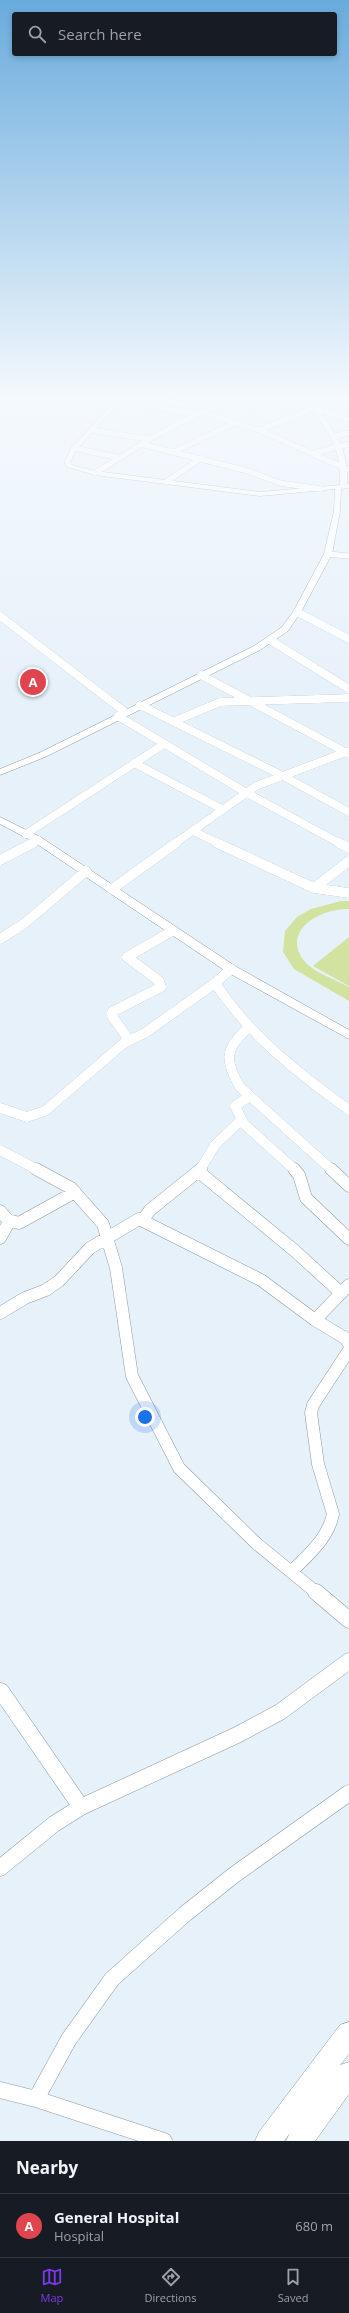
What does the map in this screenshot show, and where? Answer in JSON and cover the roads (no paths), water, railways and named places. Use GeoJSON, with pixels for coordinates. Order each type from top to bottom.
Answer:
{"type":"FeatureCollection","features":[{"type":"Feature","properties":{"kind":"main road"},"geometry":{"type":"LineString","coordinates":[[268,2141],[349,2034]]}},
{"type":"Feature","properties":{"kind":"main road"},"geometry":{"type":"LineString","coordinates":[[300,2141],[349,2074]]}},
{"type":"Feature","properties":{"kind":"street"},"geometry":{"type":"LineString","coordinates":[[0,772],[42,754],[201,675],[270,640],[285,629],[297,612],[328,554],[341,496]]}},
{"type":"Feature","properties":{"kind":"street"},"geometry":{"type":"LineString","coordinates":[[328,554],[349,556]]}},
{"type":"Feature","properties":{"kind":"street"},"geometry":{"type":"LineString","coordinates":[[297,612],[349,639]]}},
{"type":"Feature","properties":{"kind":"street"},"geometry":{"type":"LineString","coordinates":[[0,616],[122,714],[164,744],[245,792],[349,848]]}},
{"type":"Feature","properties":{"kind":"street"},"geometry":{"type":"LineString","coordinates":[[270,640],[349,689]]}},
{"type":"Feature","properties":{"kind":"street"},"geometry":{"type":"LineString","coordinates":[[201,675],[348,752]]}},
{"type":"Feature","properties":{"kind":"street"},"geometry":{"type":"LineString","coordinates":[[175,721],[215,704],[252,701],[349,698]]}},
{"type":"Feature","properties":{"kind":"street"},"geometry":{"type":"LineString","coordinates":[[140,705],[175,721],[283,776],[349,812]]}},
{"type":"Feature","properties":{"kind":"street"},"geometry":{"type":"LineString","coordinates":[[26,834],[164,744]]}},
{"type":"Feature","properties":{"kind":"street"},"geometry":{"type":"LineString","coordinates":[[112,889],[194,831],[245,792],[348,752]]}},
{"type":"Feature","properties":{"kind":"street"},"geometry":{"type":"LineString","coordinates":[[134,763],[222,809]]}},
{"type":"Feature","properties":{"kind":"street"},"geometry":{"type":"LineString","coordinates":[[0,820],[38,840],[231,969],[349,1036]]}},
{"type":"Feature","properties":{"kind":"street"},"geometry":{"type":"LineString","coordinates":[[194,831],[314,888],[347,892]]}},
{"type":"Feature","properties":{"kind":"street"},"geometry":{"type":"LineString","coordinates":[[0,860],[38,840]]}},
{"type":"Feature","properties":{"kind":"street"},"geometry":{"type":"LineString","coordinates":[[314,888],[349,861]]}},
{"type":"Feature","properties":{"kind":"street"},"geometry":{"type":"LineString","coordinates":[[0,939],[25,924],[86,871]]}},
{"type":"Feature","properties":{"kind":"street"},"geometry":{"type":"LineString","coordinates":[[129,1040],[112,1016],[112,1012],[161,987],[159,982],[128,957],[172,931]]}},
{"type":"Feature","properties":{"kind":"street"},"geometry":{"type":"LineString","coordinates":[[0,1108],[25,1118],[35,1117],[45,1111],[129,1040],[145,1033],[215,983],[231,969]]}},
{"type":"Feature","properties":{"kind":"street"},"geometry":{"type":"LineString","coordinates":[[215,983],[230,1007],[248,1028],[289,1064],[349,1110]]}},
{"type":"Feature","properties":{"kind":"street"},"geometry":{"type":"LineString","coordinates":[[248,1028],[232,1045],[226,1060],[231,1073],[240,1087],[349,1186]]}},
{"type":"Feature","properties":{"kind":"street"},"geometry":{"type":"LineString","coordinates":[[250,1096],[236,1104],[237,1114],[241,1120],[256,1136],[297,1172],[301,1179],[301,1191],[306,1198],[349,1239]]}},
{"type":"Feature","properties":{"kind":"street"},"geometry":{"type":"LineString","coordinates":[[143,1220],[150,1210],[199,1172],[215,1145],[241,1120]]}},
{"type":"Feature","properties":{"kind":"street"},"geometry":{"type":"LineString","coordinates":[[0,1150],[75,1192],[102,1224],[116,1268],[132,1376],[179,1468],[257,1544],[349,1620]]}},
{"type":"Feature","properties":{"kind":"street"},"geometry":{"type":"LineString","coordinates":[[199,1172],[295,1251],[345,1289],[315,1320]]}},
{"type":"Feature","properties":{"kind":"street"},"geometry":{"type":"LineString","coordinates":[[0,1211],[3,1217],[9,1222],[20,1223],[75,1192]]}},
{"type":"Feature","properties":{"kind":"street"},"geometry":{"type":"LineString","coordinates":[[0,1313],[25,1298],[46,1290],[59,1281],[90,1248],[133,1221],[143,1220],[261,1280],[315,1320],[345,1338],[349,1344]]}},
{"type":"Feature","properties":{"kind":"street"},"geometry":{"type":"LineString","coordinates":[[0,1238],[9,1222]]}},
{"type":"Feature","properties":{"kind":"street"},"geometry":{"type":"LineString","coordinates":[[291,1572],[333,1522],[333,1514],[318,1464],[311,1413],[313,1405],[349,1350]]}},
{"type":"Feature","properties":{"kind":"street"},"geometry":{"type":"LineString","coordinates":[[0,1868],[54,1824],[81,1807],[262,1722],[280,1712],[349,1661]]}},
{"type":"Feature","properties":{"kind":"street"},"geometry":{"type":"LineString","coordinates":[[1,1691],[81,1807]]}},
{"type":"Feature","properties":{"kind":"street"},"geometry":{"type":"LineString","coordinates":[[36,2099],[69,2039],[112,1979],[185,1914],[234,1875],[349,1793]]}},
{"type":"Feature","properties":{"kind":"street"},"geometry":{"type":"LineString","coordinates":[[0,2090],[36,2099],[164,2141]]}},
{"type":"Feature","properties":{"kind":"place","name":"General Hospital"},"geometry":{"type":"Point","coordinates":[33,682]}}]}
